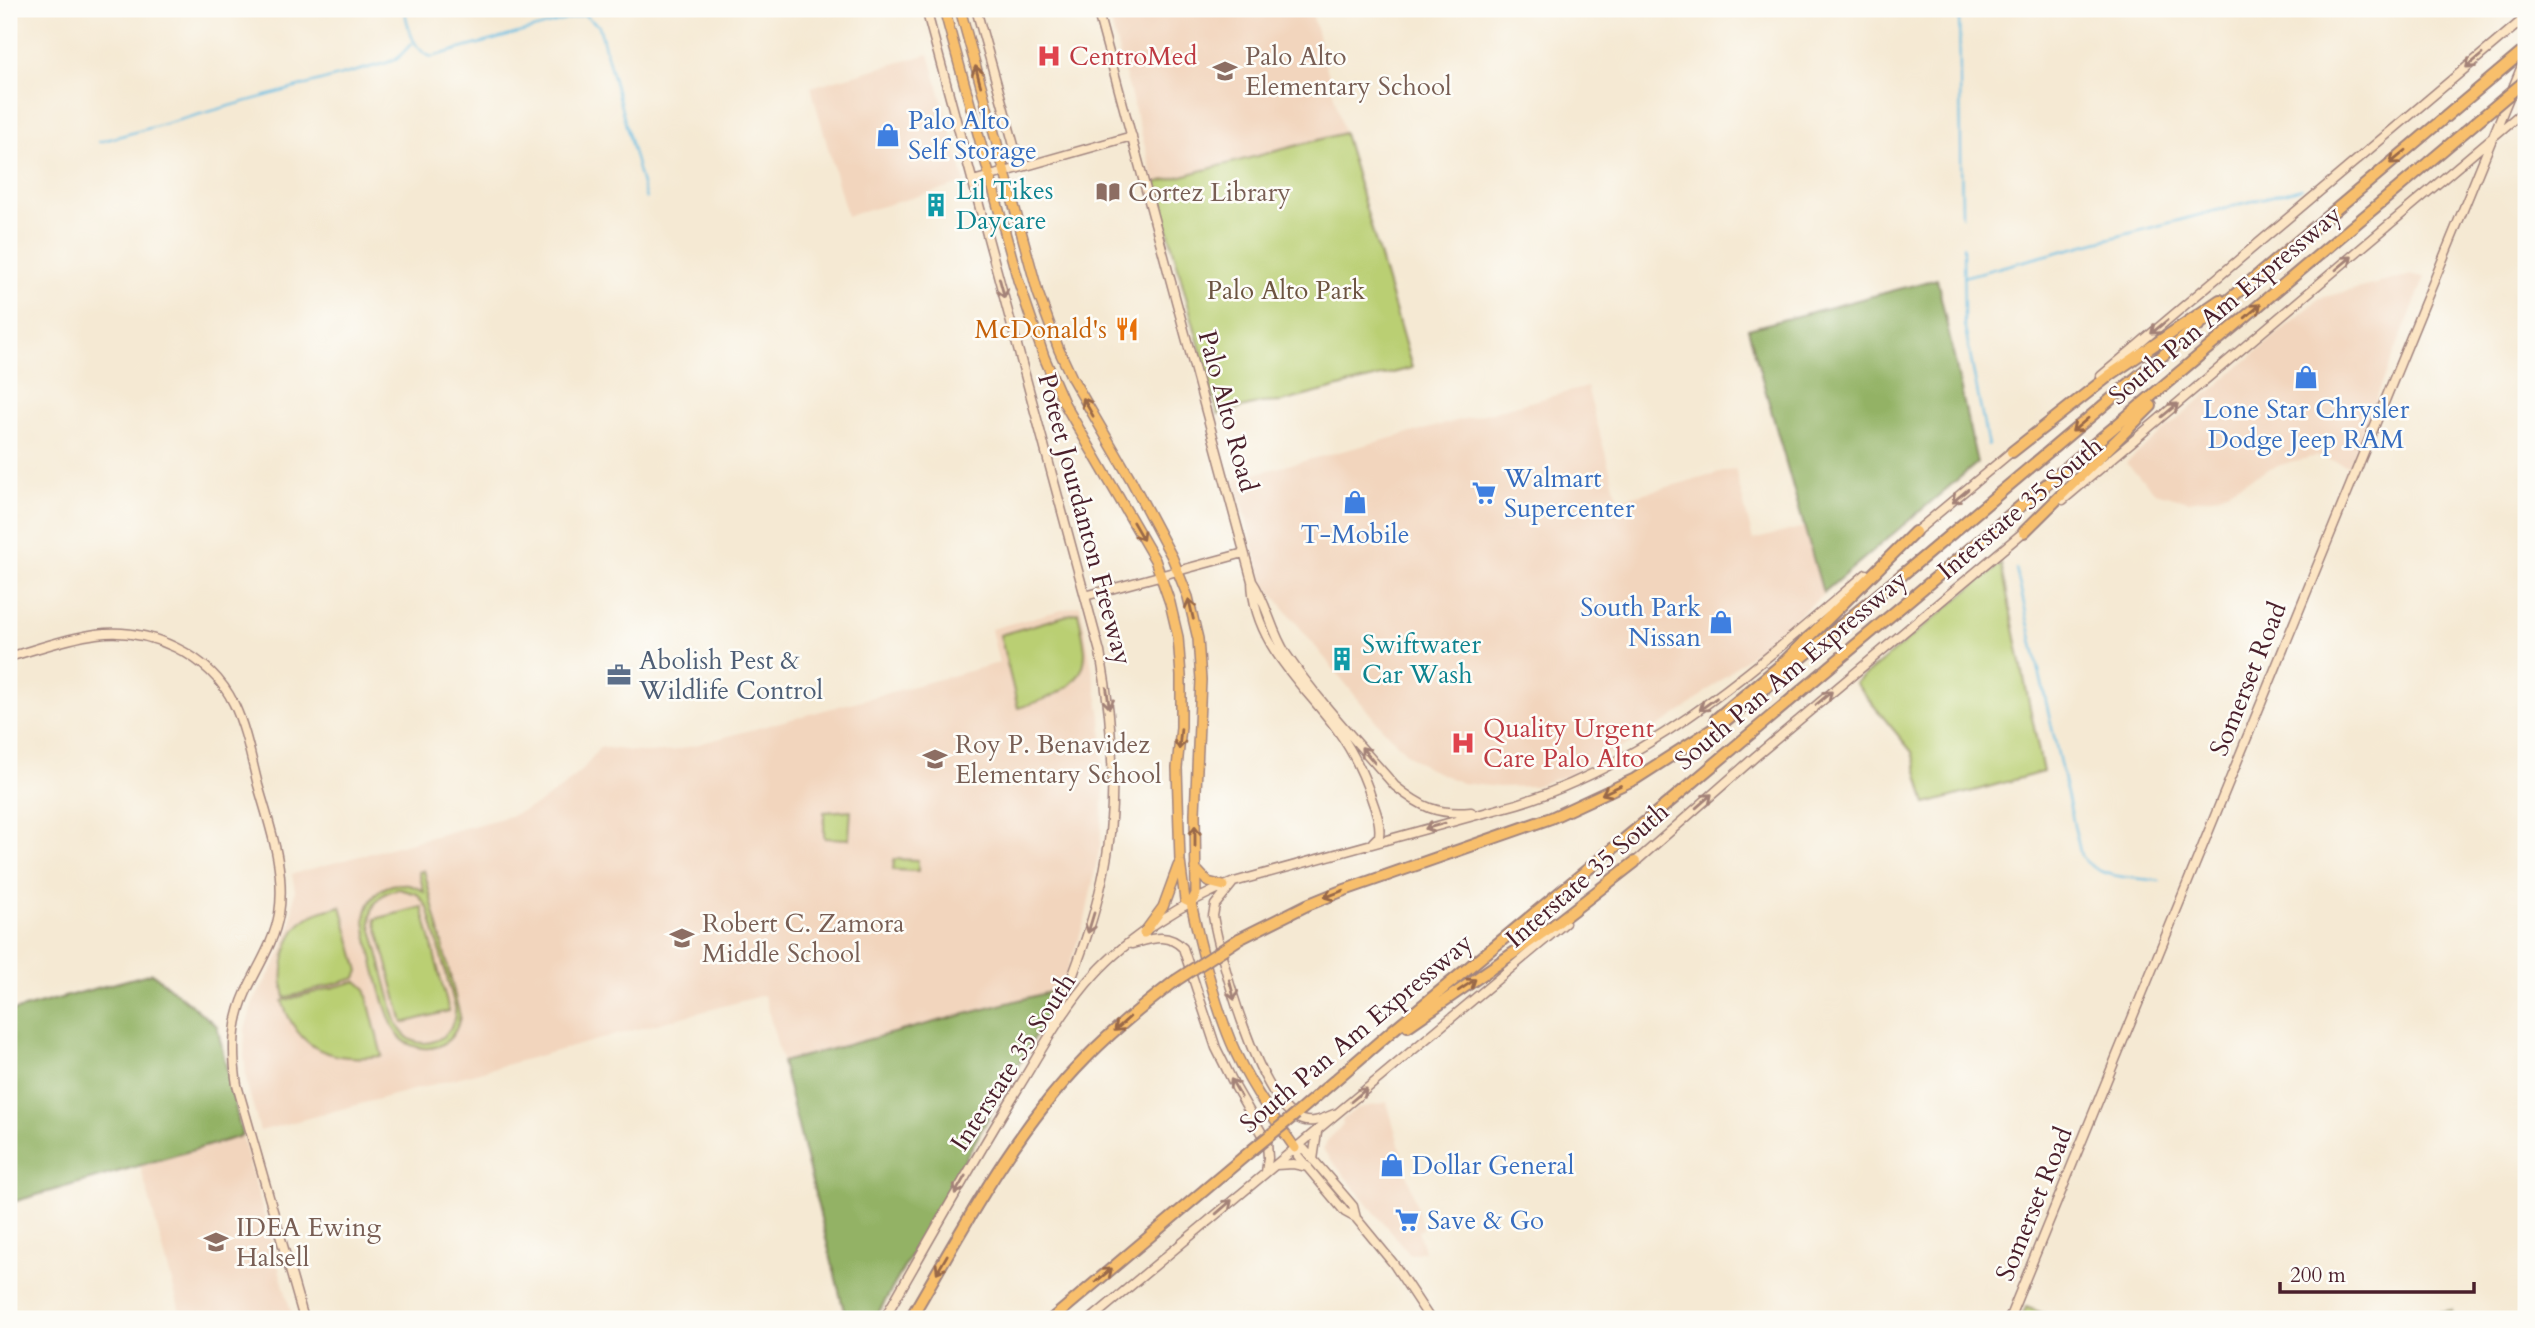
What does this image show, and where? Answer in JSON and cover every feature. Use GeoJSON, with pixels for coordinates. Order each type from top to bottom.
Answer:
{"type":"FeatureCollection","features":[{"type":"Feature","properties":{"kind":"highway","name":"South Pan Am Expressway"},"geometry":{"type":"LineString","coordinates":[[910,1319],[989,1184],[1032,1121],[1085,1059],[1175,981],[1239,939],[1307,905],[1551,818],[1635,779],[1700,738],[1754,700],[2526,49]]}},
{"type":"Feature","properties":{"kind":"highway","name":"South Pan Am Expressway"},"geometry":{"type":"LineString","coordinates":[[1052,1319],[2526,80]]}},
{"type":"Feature","properties":{"kind":"highway"},"geometry":{"type":"LineString","coordinates":[[2012,452],[2110,375],[2263,271]]}},
{"type":"Feature","properties":{"kind":"highway"},"geometry":{"type":"LineString","coordinates":[[2024,533],[2100,454],[2218,341]]}},
{"type":"Feature","properties":{"kind":"highway"},"geometry":{"type":"LineString","coordinates":[[1635,779],[1761,682],[1830,618],[1915,532]]}},
{"type":"Feature","properties":{"kind":"highway"},"geometry":{"type":"LineString","coordinates":[[1296,1114],[1321,1097],[1410,1023],[1518,951],[1634,862]]}},
{"type":"Feature","properties":{"kind":"main road","name":"Poteet Jourdanton Freeway"},"geometry":{"type":"LineString","coordinates":[[926,9],[1100,652],[1110,714],[1110,834],[1094,911],[1079,962],[1046,1043]]}},
{"type":"Feature","properties":{"kind":"main road","name":"Poteet Jourdanton Freeway"},"geometry":{"type":"LineString","coordinates":[[944,9],[1018,280],[1044,357],[1064,403],[1161,575],[1178,638],[1181,676],[1181,727],[1177,768],[1180,861],[1185,900],[1191,903]]}},
{"type":"Feature","properties":{"kind":"main road","name":"Poteet Jourdanton Freeway"},"geometry":{"type":"LineString","coordinates":[[960,9],[1038,293],[1059,350],[1072,378],[1130,478],[1178,571],[1188,597],[1198,639],[1201,680],[1195,813],[1196,894],[1191,903],[1231,1042],[1261,1100],[1295,1148],[1297,1155],[1310,1164],[1345,1212],[1356,1218],[1406,1280],[1430,1319]]}},
{"type":"Feature","properties":{"kind":"main road"},"geometry":{"type":"LineString","coordinates":[[976,9],[1020,167]]}},
{"type":"Feature","properties":{"kind":"main road","name":"Palo Alto Road"},"geometry":{"type":"LineString","coordinates":[[1097,9],[1252,581],[1255,605],[1277,655],[1335,726],[1359,764],[1370,791],[1380,832],[1371,844]]}},
{"type":"Feature","properties":{"kind":"main road","name":"Interstate 35 South"},"geometry":{"type":"LineString","coordinates":[[884,1319],[980,1151],[1046,1043],[1095,974],[1127,945],[1191,903],[1224,886],[1545,795],[1640,749],[1690,717],[1762,663],[2526,17]]}},
{"type":"Feature","properties":{"kind":"main road","name":"Somerset Road"},"geometry":{"type":"LineString","coordinates":[[2010,1319],[2526,56]]}},
{"type":"Feature","properties":{"kind":"main road","name":"Interstate 35 South"},"geometry":{"type":"LineString","coordinates":[[1091,1319],[1634,862],[1756,755],[2024,533],[2526,109]]}},
{"type":"Feature","properties":{"kind":"main road"},"geometry":{"type":"LineString","coordinates":[[973,181],[1132,136]]}},
{"type":"Feature","properties":{"kind":"main road"},"geometry":{"type":"LineString","coordinates":[[1085,596],[1244,553]]}},
{"type":"Feature","properties":{"kind":"main road","name":"Palo Alto Road"},"geometry":{"type":"LineString","coordinates":[[1252,581],[1260,593],[1284,651],[1395,786],[1416,803],[1429,809],[1461,813],[1488,811]]}},
{"type":"Feature","properties":{"kind":"main road"},"geometry":{"type":"LineString","coordinates":[[9,657],[96,634],[138,634],[167,643],[192,657],[222,685],[233,702],[247,743],[281,877],[275,931],[245,993],[238,1014],[233,1046],[234,1065],[237,1085],[304,1319]]}},
{"type":"Feature","properties":{"kind":"main road"},"geometry":{"type":"LineString","coordinates":[[1144,933],[1163,907],[1180,861]]}},
{"type":"Feature","properties":{"kind":"main road"},"geometry":{"type":"LineString","coordinates":[[1195,868],[1208,882],[1224,886]]}},
{"type":"Feature","properties":{"kind":"main road"},"geometry":{"type":"LineString","coordinates":[[1234,882],[1215,905],[1213,916],[1234,1000],[1253,1051],[1279,1099],[1300,1120],[1314,1121],[1338,1113]]}},
{"type":"Feature","properties":{"kind":"main road"},"geometry":{"type":"LineString","coordinates":[[1127,945],[1160,937],[1170,939],[1183,948],[1216,1048],[1267,1142],[1269,1169],[1310,1164],[1318,1130]]}},
{"type":"Feature","properties":{"kind":"shaded area","name":"Palo Alto Elementary School"},"geometry":{"type":"Polygon","coordinates":[[[1107,9],[1311,9],[1344,133],[1155,183],[1107,9]]]}},
{"type":"Feature","properties":{"kind":"shaded area","name":"Palo Alto Self Storage"},"geometry":{"type":"Polygon","coordinates":[[[929,54],[965,183],[847,216],[811,87],[929,54]]]}},
{"type":"Feature","properties":{"kind":"shaded area","name":"Lone Star Chrysler Dodge Jeep RAM"},"geometry":{"type":"Polygon","coordinates":[[[2412,275],[2425,277],[2349,466],[2317,456],[2267,470],[2218,496],[2189,501],[2155,492],[2126,463],[2320,298],[2412,275]]]}},
{"type":"Feature","properties":{"kind":"shaded area"},"geometry":{"type":"Polygon","coordinates":[[[1587,387],[1618,500],[1735,469],[1753,540],[1804,527],[1823,595],[1685,709],[1647,734],[1569,775],[1534,786],[1499,787],[1462,783],[1427,768],[1406,753],[1375,720],[1263,582],[1235,479],[1587,387]]]}},
{"type":"Feature","properties":{"kind":"shaded area","name":"Robert C. Zamora Middle School"},"geometry":{"type":"Polygon","coordinates":[[[1080,605],[1101,716],[1104,789],[1100,846],[1085,920],[1061,989],[782,1062],[764,995],[260,1131],[247,1085],[245,1029],[253,1003],[281,953],[291,923],[295,890],[292,874],[510,816],[538,804],[561,789],[584,768],[600,747],[649,753],[673,751],[999,663],[991,629],[1080,605]]]}},
{"type":"Feature","properties":{"kind":"shaded area"},"geometry":{"type":"Polygon","coordinates":[[[1387,1102],[1423,1229],[1418,1231],[1424,1251],[1410,1255],[1323,1150],[1327,1141],[1343,1125],[1342,1120],[1356,1109],[1387,1102]]]}},
{"type":"Feature","properties":{"kind":"shaded area","name":"IDEA Ewing Halsell"},"geometry":{"type":"Polygon","coordinates":[[[242,1136],[293,1319],[182,1319],[140,1165],[242,1136]]]}},
{"type":"Feature","properties":{"kind":"green space","name":"Palo Alto Park"},"geometry":{"type":"Polygon","coordinates":[[[1344,133],[1412,368],[1282,402],[1261,403],[1218,414],[1155,183],[1344,133]]]}},
{"type":"Feature","properties":{"kind":"green space"},"geometry":{"type":"Polygon","coordinates":[[[1937,279],[1977,463],[1823,593],[1748,329],[1937,279]]]}},
{"type":"Feature","properties":{"kind":"green space"},"geometry":{"type":"Polygon","coordinates":[[[2001,564],[2043,772],[1926,804],[1912,752],[1855,683],[2001,564]]]}},
{"type":"Feature","properties":{"kind":"green space"},"geometry":{"type":"Polygon","coordinates":[[[1078,612],[1085,651],[1079,674],[1063,690],[1018,708],[1000,635],[1078,612]]]}},
{"type":"Feature","properties":{"kind":"green space"},"geometry":{"type":"Polygon","coordinates":[[[851,810],[849,839],[824,838],[824,812],[851,810]]]}},
{"type":"Feature","properties":{"kind":"green space"},"geometry":{"type":"Polygon","coordinates":[[[894,859],[918,860],[918,871],[893,870],[894,859]]]}},
{"type":"Feature","properties":{"kind":"green space"},"geometry":{"type":"Polygon","coordinates":[[[424,870],[460,1016],[451,1037],[439,1046],[428,1048],[407,1043],[394,1028],[378,981],[365,920],[372,900],[386,887],[405,884],[424,892],[419,872],[424,870]],[[399,889],[381,896],[372,911],[371,925],[396,1021],[405,1035],[423,1043],[442,1037],[454,1019],[455,1007],[428,908],[417,894],[399,889]]]}},
{"type":"Feature","properties":{"kind":"green space"},"geometry":{"type":"Polygon","coordinates":[[[341,906],[359,971],[356,978],[285,998],[283,967],[292,935],[309,917],[341,906]]]}},
{"type":"Feature","properties":{"kind":"green space"},"geometry":{"type":"Polygon","coordinates":[[[422,907],[449,1011],[403,1023],[375,919],[422,907]]]}},
{"type":"Feature","properties":{"kind":"green space"},"geometry":{"type":"Polygon","coordinates":[[[152,973],[217,1026],[242,1136],[13,1202],[9,1188],[9,1012],[152,973]]]}},
{"type":"Feature","properties":{"kind":"green space"},"geometry":{"type":"Polygon","coordinates":[[[357,981],[365,988],[382,1056],[348,1057],[320,1050],[298,1032],[282,1001],[357,981]]]}},
{"type":"Feature","properties":{"kind":"green space"},"geometry":{"type":"Polygon","coordinates":[[[1061,989],[875,1319],[846,1319],[782,1062],[1061,989]]]}},
{"type":"Feature","properties":{"kind":"green space"},"geometry":{"type":"Polygon","coordinates":[[[2026,1307],[2058,1319],[2021,1319],[2026,1307]]]}},
{"type":"Feature","properties":{"kind":"green space"},"geometry":{"type":"Polygon","coordinates":[[[2452,1310],[2453,1319],[2398,1319],[2452,1310]]]}},
{"type":"Feature","properties":{"kind":"waterway"},"geometry":{"type":"LineString","coordinates":[[404,9],[415,43],[431,57],[584,15],[599,26],[646,199]]}},
{"type":"Feature","properties":{"kind":"waterway"},"geometry":{"type":"LineString","coordinates":[[584,15],[606,9]]}},
{"type":"Feature","properties":{"kind":"waterway"},"geometry":{"type":"LineString","coordinates":[[1959,9],[1962,216]]}},
{"type":"Feature","properties":{"kind":"waterway"},"geometry":{"type":"LineString","coordinates":[[99,142],[386,63],[397,59],[412,43]]}},
{"type":"Feature","properties":{"kind":"waterway"},"geometry":{"type":"LineString","coordinates":[[1963,277],[2302,188]]}},
{"type":"Feature","properties":{"kind":"waterway"},"geometry":{"type":"LineString","coordinates":[[1963,246],[1964,324],[1988,446]]}},
{"type":"Feature","properties":{"kind":"waterway"},"geometry":{"type":"LineString","coordinates":[[2016,569],[2081,856],[2088,864],[2107,873],[2160,881]]}},
{"type":"Feature","properties":{"kind":"place","name":"CentroMed"},"geometry":{"type":"Point","coordinates":[1049,56]}},
{"type":"Feature","properties":{"kind":"place","name":"Palo Alto Elementary School"},"geometry":{"type":"Point","coordinates":[1225,71]}},
{"type":"Feature","properties":{"kind":"place","name":"Palo Alto Self Storage"},"geometry":{"type":"Point","coordinates":[888,135]}},
{"type":"Feature","properties":{"kind":"place","name":"Cortez Library"},"geometry":{"type":"Point","coordinates":[1108,192]}},
{"type":"Feature","properties":{"kind":"place","name":"Lil Tikes Daycare"},"geometry":{"type":"Point","coordinates":[936,205]}},
{"type":"Feature","properties":{"kind":"place","name":"McDonald's"},"geometry":{"type":"Point","coordinates":[1127,329]}},
{"type":"Feature","properties":{"kind":"place","name":"Lone Star Chrysler Dodge Jeep RAM"},"geometry":{"type":"Point","coordinates":[2306,377]}},
{"type":"Feature","properties":{"kind":"place","name":"Walmart Supercenter"},"geometry":{"type":"Point","coordinates":[1484,493]}},
{"type":"Feature","properties":{"kind":"place","name":"T-Mobile"},"geometry":{"type":"Point","coordinates":[1355,502]}},
{"type":"Feature","properties":{"kind":"place","name":"South Park Nissan"},"geometry":{"type":"Point","coordinates":[1721,622]}},
{"type":"Feature","properties":{"kind":"place","name":"Swiftwater Car Wash"},"geometry":{"type":"Point","coordinates":[1342,659]}},
{"type":"Feature","properties":{"kind":"place","name":"Abolish Pest & Wildlife Control"},"geometry":{"type":"Point","coordinates":[619,675]}},
{"type":"Feature","properties":{"kind":"place","name":"Quality Urgent Care Palo Alto"},"geometry":{"type":"Point","coordinates":[1463,743]}},
{"type":"Feature","properties":{"kind":"place","name":"Roy P. Benavidez Elementary School"},"geometry":{"type":"Point","coordinates":[935,759]}},
{"type":"Feature","properties":{"kind":"place","name":"Robert C. Zamora Middle School"},"geometry":{"type":"Point","coordinates":[682,938]}},
{"type":"Feature","properties":{"kind":"place","name":"Dollar General"},"geometry":{"type":"Point","coordinates":[1392,1165]}},
{"type":"Feature","properties":{"kind":"place","name":"Save & Go"},"geometry":{"type":"Point","coordinates":[1407,1220]}},
{"type":"Feature","properties":{"kind":"place","name":"IDEA Ewing Halsell"},"geometry":{"type":"Point","coordinates":[216,1242]}}]}
